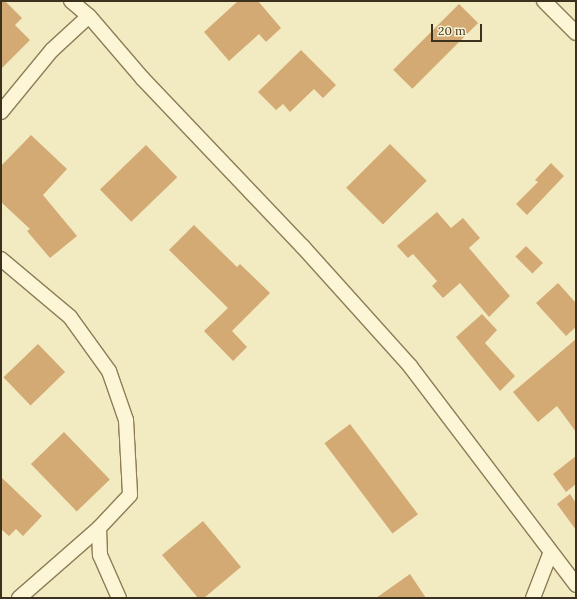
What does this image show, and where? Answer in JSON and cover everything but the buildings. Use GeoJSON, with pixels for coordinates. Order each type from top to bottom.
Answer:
{"type":"FeatureCollection","features":[{"type":"Feature","properties":{"kind":"street"},"geometry":{"type":"LineString","coordinates":[[71,1],[89,16],[143,79],[303,247],[410,366],[550,554],[576,585]]}},
{"type":"Feature","properties":{"kind":"street"},"geometry":{"type":"LineString","coordinates":[[544,1],[576,33]]}},
{"type":"Feature","properties":{"kind":"street"},"geometry":{"type":"LineString","coordinates":[[1,112],[52,50],[89,16]]}},
{"type":"Feature","properties":{"kind":"street"},"geometry":{"type":"LineString","coordinates":[[1,259],[70,317],[109,371],[126,420],[130,495],[99,528],[19,598]]}},
{"type":"Feature","properties":{"kind":"street"},"geometry":{"type":"LineString","coordinates":[[99,528],[100,555],[119,598]]}},
{"type":"Feature","properties":{"kind":"street"},"geometry":{"type":"LineString","coordinates":[[533,598],[550,554]]}}]}
